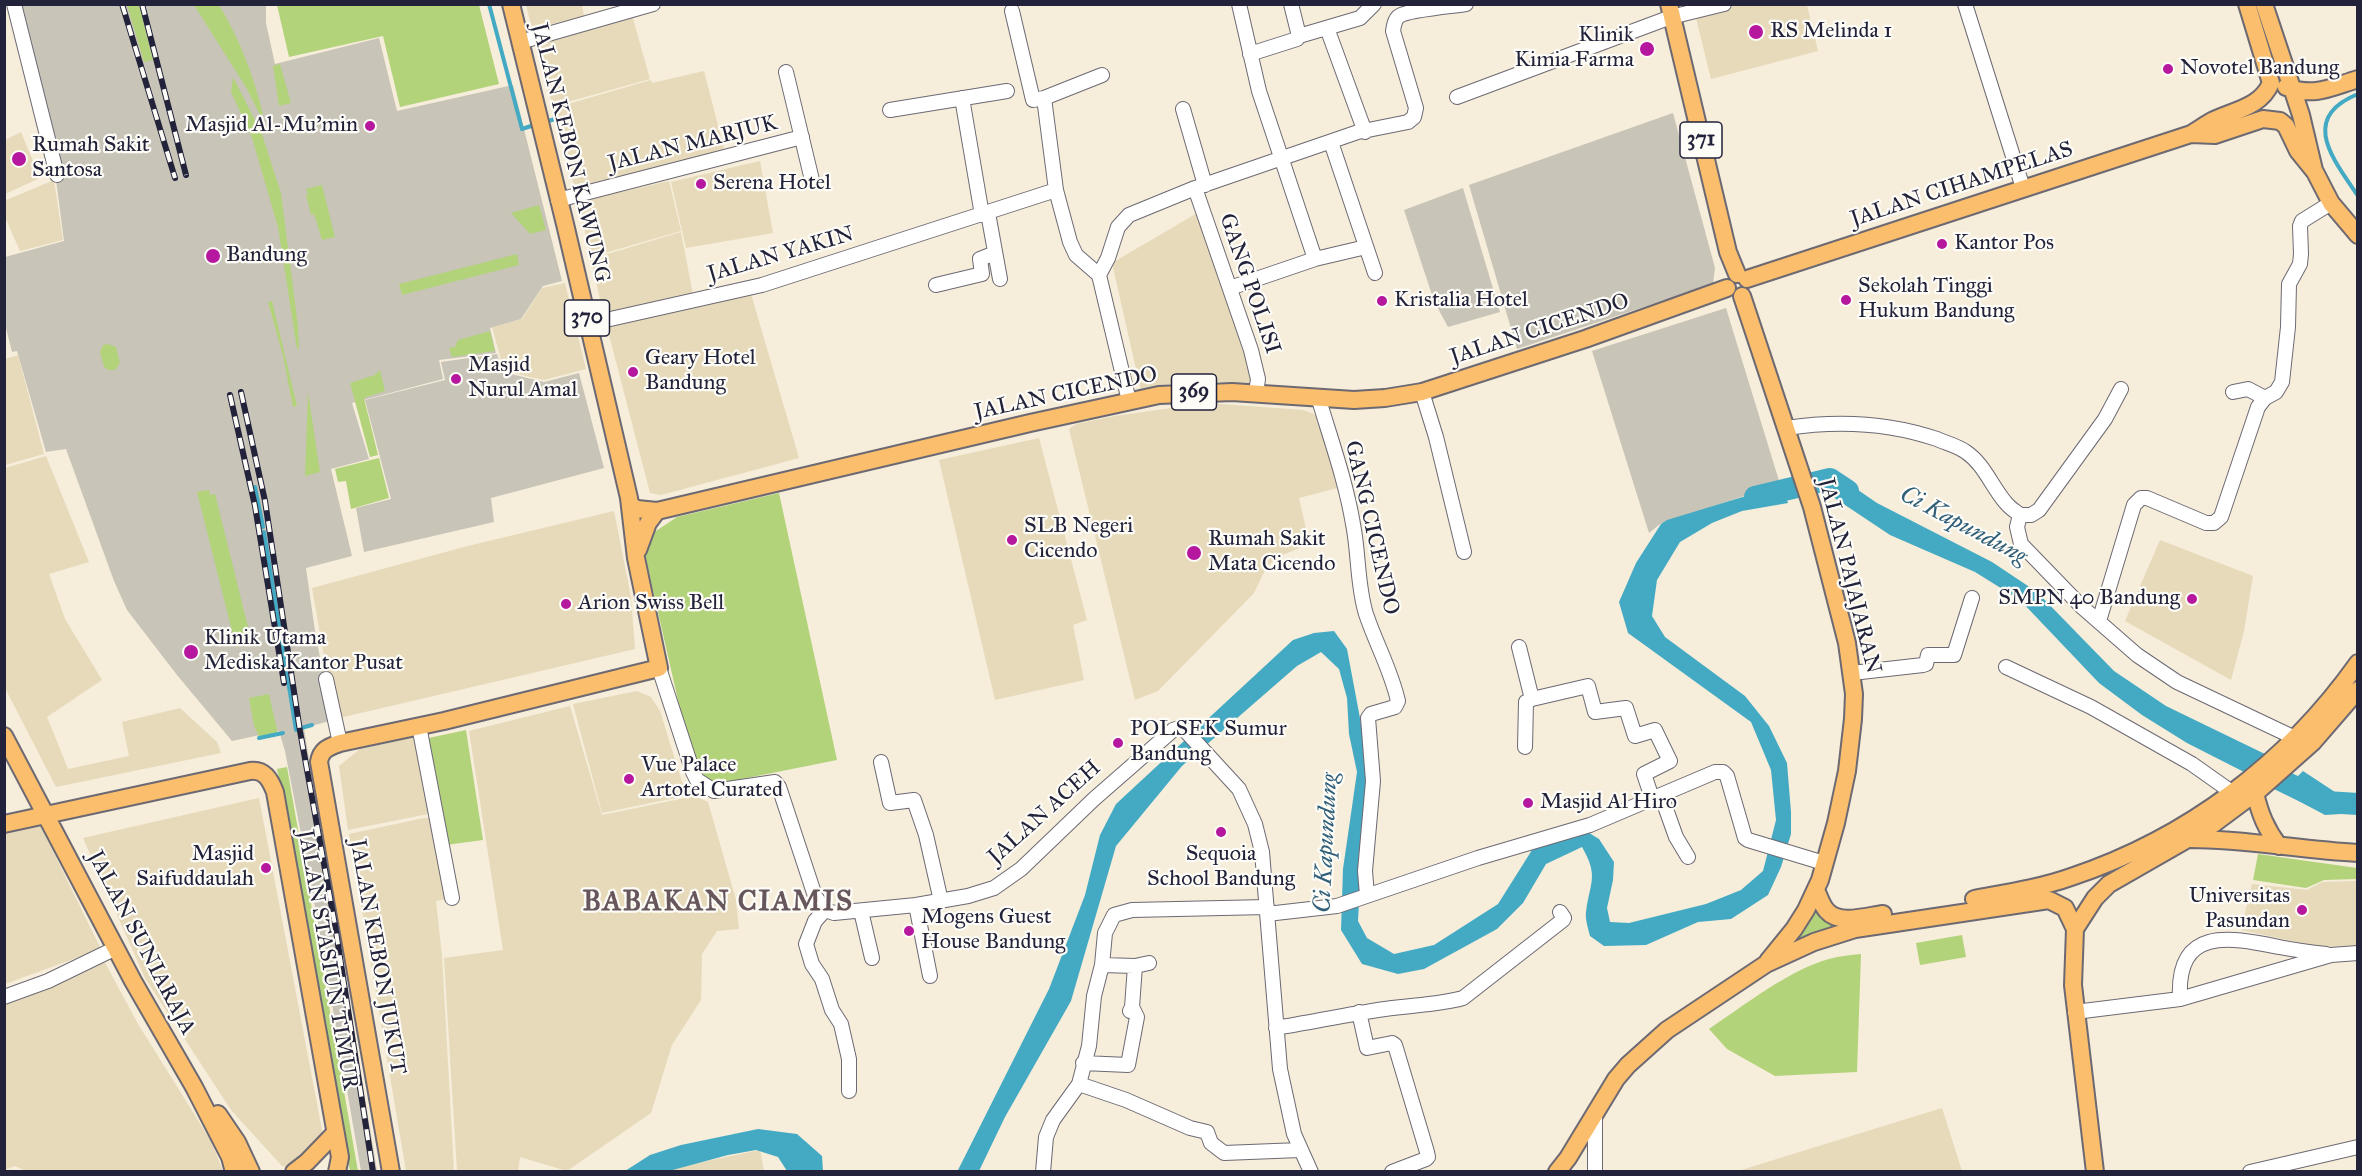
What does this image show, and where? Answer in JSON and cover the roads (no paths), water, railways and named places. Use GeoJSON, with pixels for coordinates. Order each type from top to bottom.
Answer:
{"type":"FeatureCollection","features":[{"type":"Feature","properties":{"kind":"main road","name":"JALAN KEBON KAWUNG"},"geometry":{"type":"LineString","coordinates":[[511,4],[630,504],[636,558]]}},
{"type":"Feature","properties":{"kind":"main road"},"geometry":{"type":"LineString","coordinates":[[2247,4],[2271,83],[2316,92],[2358,79]]}},
{"type":"Feature","properties":{"kind":"main road"},"geometry":{"type":"LineString","coordinates":[[2264,4],[2303,122],[2314,172],[2331,203],[2358,235]]}},
{"type":"Feature","properties":{"kind":"main road","name":"371"},"geometry":{"type":"LineString","coordinates":[[1670,11],[1728,252],[1742,276]]}},
{"type":"Feature","properties":{"kind":"main road","name":"JALAN CIHAMPELAS"},"geometry":{"type":"LineString","coordinates":[[1742,276],[2191,135],[2211,122],[2254,103],[2267,92],[2271,83]]}},
{"type":"Feature","properties":{"kind":"main road"},"geometry":{"type":"LineString","coordinates":[[2303,122],[2304,106],[2316,92]]}},
{"type":"Feature","properties":{"kind":"main road","name":"JALAN CIHAMPELAS"},"geometry":{"type":"LineString","coordinates":[[2191,135],[2215,135],[2263,119],[2280,121],[2286,126],[2298,151],[2314,172]]}},
{"type":"Feature","properties":{"kind":"main road"},"geometry":{"type":"LineString","coordinates":[[2331,203],[2358,221]]}},
{"type":"Feature","properties":{"kind":"main road"},"geometry":{"type":"LineString","coordinates":[[1742,276],[1749,289],[1742,296],[1733,296],[1727,288],[1728,279],[1742,276]]}},
{"type":"Feature","properties":{"kind":"main road","name":"JALAN CICENDO"},"geometry":{"type":"LineString","coordinates":[[630,504],[637,508],[657,512],[1159,395],[1194,392],[1256,393],[1319,400],[1385,398],[1422,392],[1695,302],[1727,288]]}},
{"type":"Feature","properties":{"kind":"main road","name":"JALAN PAJAJARAN"},"geometry":{"type":"LineString","coordinates":[[1742,296],[1812,507],[1852,673],[1853,719],[1836,823],[1816,890],[1794,929],[1766,964]]}},
{"type":"Feature","properties":{"kind":"main road"},"geometry":{"type":"LineString","coordinates":[[340,743],[420,731],[659,668],[636,558],[642,536],[648,523],[657,512]]}},
{"type":"Feature","properties":{"kind":"main road"},"geometry":{"type":"LineString","coordinates":[[2292,748],[2358,663]]}},
{"type":"Feature","properties":{"kind":"main road"},"geometry":{"type":"LineString","coordinates":[[2189,839],[2249,790],[2292,748],[2346,706],[2358,690]]}},
{"type":"Feature","properties":{"kind":"main road","name":"JALAN SUNIARAJA"},"geometry":{"type":"LineString","coordinates":[[4,736],[116,948],[194,1087],[207,1099],[237,1142],[249,1170]]}},
{"type":"Feature","properties":{"kind":"main road","name":"JALAN KEBON JUKUT"},"geometry":{"type":"LineString","coordinates":[[340,743],[323,752],[319,762],[391,1172]]}},
{"type":"Feature","properties":{"kind":"main road","name":"JALAN STASIUN TIMUR"},"geometry":{"type":"LineString","coordinates":[[47,815],[250,771],[256,770],[268,777],[275,792],[340,1157],[337,1172]]}},
{"type":"Feature","properties":{"kind":"main road"},"geometry":{"type":"LineString","coordinates":[[2249,790],[2269,833],[2279,846]]}},
{"type":"Feature","properties":{"kind":"main road"},"geometry":{"type":"LineString","coordinates":[[2074,929],[2095,898],[2148,853],[2249,790]]}},
{"type":"Feature","properties":{"kind":"main road"},"geometry":{"type":"LineString","coordinates":[[4,824],[47,815]]}},
{"type":"Feature","properties":{"kind":"main road"},"geometry":{"type":"LineString","coordinates":[[1816,890],[1826,911],[1835,918],[1848,919],[2041,886],[2189,839],[2221,839],[2358,853]]}},
{"type":"Feature","properties":{"kind":"main road"},"geometry":{"type":"LineString","coordinates":[[1557,1172],[1595,1117],[1616,1079],[1647,1046],[1666,1030],[1766,964],[1814,942],[1855,929],[2049,900],[2065,908],[2074,929],[2075,1012],[2095,1172]]}},
{"type":"Feature","properties":{"kind":"main road"},"geometry":{"type":"LineString","coordinates":[[294,1172],[335,1133]]}},
{"type":"Feature","properties":{"kind":"street"},"geometry":{"type":"LineString","coordinates":[[14,4],[57,175]]}},
{"type":"Feature","properties":{"kind":"street"},"geometry":{"type":"LineString","coordinates":[[520,42],[653,4]]}},
{"type":"Feature","properties":{"kind":"street"},"geometry":{"type":"LineString","coordinates":[[1239,4],[1259,91],[1315,259]]}},
{"type":"Feature","properties":{"kind":"street"},"geometry":{"type":"LineString","coordinates":[[1291,4],[1299,36]]}},
{"type":"Feature","properties":{"kind":"street"},"geometry":{"type":"LineString","coordinates":[[1250,54],[1293,41],[1299,36],[1360,18],[1374,4]]}},
{"type":"Feature","properties":{"kind":"street"},"geometry":{"type":"LineString","coordinates":[[1099,275],[1108,258],[1118,226],[1129,215],[1200,187],[1358,132],[1408,122],[1414,117],[1416,108],[1393,31],[1394,23],[1402,14],[1432,7],[1466,4]]}},
{"type":"Feature","properties":{"kind":"street"},"geometry":{"type":"LineString","coordinates":[[1457,98],[1670,11],[1724,4]]}},
{"type":"Feature","properties":{"kind":"street"},"geometry":{"type":"LineString","coordinates":[[1965,4],[2023,188]]}},
{"type":"Feature","properties":{"kind":"street"},"geometry":{"type":"LineString","coordinates":[[1012,11],[1033,100],[1044,98],[1102,75]]}},
{"type":"Feature","properties":{"kind":"street"},"geometry":{"type":"LineString","coordinates":[[1327,28],[1365,132]]}},
{"type":"Feature","properties":{"kind":"street"},"geometry":{"type":"LineString","coordinates":[[786,72],[812,180]]}},
{"type":"Feature","properties":{"kind":"street"},"geometry":{"type":"LineString","coordinates":[[890,110],[1007,91]]}},
{"type":"Feature","properties":{"kind":"street"},"geometry":{"type":"LineString","coordinates":[[962,98],[1000,279]]}},
{"type":"Feature","properties":{"kind":"street"},"geometry":{"type":"LineString","coordinates":[[1044,98],[1056,190],[1070,242],[1076,255],[1099,275],[1129,401]]}},
{"type":"Feature","properties":{"kind":"street","name":"GANG POLISI"},"geometry":{"type":"LineString","coordinates":[[1183,109],[1200,187],[1251,350],[1258,378],[1256,393]]}},
{"type":"Feature","properties":{"kind":"street","name":"JALAN MARJUK"},"geometry":{"type":"LineString","coordinates":[[558,200],[802,137]]}},
{"type":"Feature","properties":{"kind":"street"},"geometry":{"type":"LineString","coordinates":[[1331,142],[1376,273]]}},
{"type":"Feature","properties":{"kind":"street","name":"JALAN YAKIN"},"geometry":{"type":"LineString","coordinates":[[588,324],[762,285],[1056,190]]}},
{"type":"Feature","properties":{"kind":"street"},"geometry":{"type":"LineString","coordinates":[[2099,621],[2134,505],[2141,498],[2147,498],[2206,523],[2214,523],[2221,517],[2258,407],[2266,397],[2276,392],[2282,382],[2288,327],[2289,284],[2300,264],[2302,220],[2331,203]]}},
{"type":"Feature","properties":{"kind":"street"},"geometry":{"type":"LineString","coordinates":[[1230,288],[1315,259],[1366,247]]}},
{"type":"Feature","properties":{"kind":"street"},"geometry":{"type":"LineString","coordinates":[[936,285],[982,274],[980,259],[995,254]]}},
{"type":"Feature","properties":{"kind":"street"},"geometry":{"type":"LineString","coordinates":[[1786,428],[1832,423],[1878,424],[1901,428],[1945,442],[1966,452],[1977,462],[2006,503],[2020,515],[2031,516],[2039,510],[2105,419],[2121,389]]}},
{"type":"Feature","properties":{"kind":"street"},"geometry":{"type":"LineString","coordinates":[[2233,392],[2248,389],[2266,397]]}},
{"type":"Feature","properties":{"kind":"street"},"geometry":{"type":"LineString","coordinates":[[1422,392],[1436,437],[1464,552]]}},
{"type":"Feature","properties":{"kind":"street","name":"GANG CICENDO"},"geometry":{"type":"LineString","coordinates":[[1319,400],[1352,515],[1357,543],[1360,588],[1366,615],[1383,652],[1398,698],[1395,707],[1368,716],[1373,781],[1365,871],[1366,896]]}},
{"type":"Feature","properties":{"kind":"street"},"geometry":{"type":"LineString","coordinates":[[2020,515],[2018,527],[2021,544],[2082,607],[2137,655],[2177,682],[2292,748]]}},
{"type":"Feature","properties":{"kind":"street"},"geometry":{"type":"LineString","coordinates":[[1852,673],[1923,665],[1926,664],[1928,655],[1954,655],[1972,598]]}},
{"type":"Feature","properties":{"kind":"street"},"geometry":{"type":"LineString","coordinates":[[1519,648],[1532,699]]}},
{"type":"Feature","properties":{"kind":"street"},"geometry":{"type":"LineString","coordinates":[[2006,667],[2091,707],[2192,764],[2249,790]]}},
{"type":"Feature","properties":{"kind":"street"},"geometry":{"type":"LineString","coordinates":[[659,668],[690,765],[698,780],[714,790],[775,782],[779,787],[815,896],[825,910],[815,921],[806,944],[832,1010],[841,1024],[849,1059],[849,1091]]}},
{"type":"Feature","properties":{"kind":"street"},"geometry":{"type":"LineString","coordinates":[[326,679],[340,743]]}},
{"type":"Feature","properties":{"kind":"street"},"geometry":{"type":"LineString","coordinates":[[1525,747],[1526,702],[1532,699],[1588,686],[1595,712],[1626,708],[1635,736],[1655,730],[1670,761],[1644,774],[1688,857]]}},
{"type":"Feature","properties":{"kind":"street","name":"JALAN ACEH"},"geometry":{"type":"LineString","coordinates":[[825,910],[834,913],[916,905],[994,888],[1009,879],[1094,799],[1173,730],[1182,726],[1239,789],[1255,824],[1262,852],[1280,1070],[1306,1170]]}},
{"type":"Feature","properties":{"kind":"street"},"geometry":{"type":"LineString","coordinates":[[420,731],[452,898]]}},
{"type":"Feature","properties":{"kind":"street"},"geometry":{"type":"LineString","coordinates":[[881,762],[890,803],[914,800],[926,835],[941,901]]}},
{"type":"Feature","properties":{"kind":"street"},"geometry":{"type":"LineString","coordinates":[[1043,1172],[1046,1137],[1053,1120],[1078,1084],[1089,1046],[1094,996],[1102,965],[1108,923],[1114,915],[1120,912],[1267,911],[1337,906],[1478,858],[1590,825],[1715,772],[1723,772],[1726,777],[1737,806],[1745,838],[1824,863]]}},
{"type":"Feature","properties":{"kind":"street"},"geometry":{"type":"LineString","coordinates":[[916,905],[930,976]]}},
{"type":"Feature","properties":{"kind":"street"},"geometry":{"type":"LineString","coordinates":[[861,910],[872,958]]}},
{"type":"Feature","properties":{"kind":"street"},"geometry":{"type":"LineString","coordinates":[[1276,1028],[1359,1012],[1418,1004],[1445,1003],[1462,998],[1563,921],[1564,918],[1560,912]]}},
{"type":"Feature","properties":{"kind":"street"},"geometry":{"type":"LineString","coordinates":[[2180,999],[2181,970],[2187,958],[2196,948],[2218,939],[2236,938],[2331,955]]}},
{"type":"Feature","properties":{"kind":"street"},"geometry":{"type":"LineString","coordinates":[[4,997],[48,981],[116,948]]}},
{"type":"Feature","properties":{"kind":"street"},"geometry":{"type":"LineString","coordinates":[[2075,1012],[2180,999],[2331,955],[2358,953]]}},
{"type":"Feature","properties":{"kind":"street"},"geometry":{"type":"LineString","coordinates":[[1083,1063],[1125,1066],[1129,1063],[1137,1017],[1131,1009],[1142,964],[1102,965]]}},
{"type":"Feature","properties":{"kind":"street"},"geometry":{"type":"LineString","coordinates":[[1359,1012],[1367,1048],[1392,1043],[1395,1045],[1427,1152],[1426,1159],[1392,1172]]}},
{"type":"Feature","properties":{"kind":"street"},"geometry":{"type":"LineString","coordinates":[[1078,1084],[1126,1100],[1190,1128],[1207,1132],[1211,1143],[1224,1153],[1300,1150]]}},
{"type":"Feature","properties":{"kind":"street"},"geometry":{"type":"LineString","coordinates":[[1595,1117],[1595,1172]]}},
{"type":"Feature","properties":{"kind":"street"},"geometry":{"type":"LineString","coordinates":[[2250,1172],[2358,1147]]}},
{"type":"Feature","properties":{"kind":"water"},"geometry":{"type":"Polygon","coordinates":[[[1818,472],[1842,479],[1877,503],[1992,562],[2037,592],[2114,671],[2166,706],[2267,755],[2244,772],[2187,743],[2142,715],[2099,683],[2020,600],[1975,572],[1890,535],[1824,491],[1818,472]]]}},
{"type":"Feature","properties":{"kind":"water"},"geometry":{"type":"Polygon","coordinates":[[[1782,485],[1788,503],[1742,511],[1712,523],[1680,542],[1657,580],[1652,616],[1665,637],[1745,696],[1769,726],[1787,763],[1791,834],[1781,867],[1768,895],[1731,919],[1698,922],[1646,945],[1604,946],[1590,936],[1587,924],[1586,912],[1592,872],[1582,847],[1546,864],[1523,903],[1497,929],[1424,969],[1398,974],[1362,964],[1341,930],[1343,869],[1357,772],[1349,734],[1347,698],[1339,669],[1321,652],[1297,666],[1182,766],[1116,846],[1071,1001],[1005,1117],[979,1171],[957,1172],[1049,989],[1085,895],[1100,835],[1116,804],[1293,640],[1314,633],[1334,631],[1347,649],[1372,782],[1361,865],[1358,921],[1367,938],[1394,954],[1434,945],[1498,904],[1532,850],[1561,834],[1586,831],[1599,839],[1614,862],[1607,908],[1610,922],[1629,923],[1706,904],[1741,890],[1763,871],[1776,820],[1771,770],[1751,722],[1628,633],[1619,602],[1636,563],[1661,524],[1667,520],[1782,485]]]}},
{"type":"Feature","properties":{"kind":"water"},"geometry":{"type":"Polygon","coordinates":[[[2303,771],[2341,796],[2357,797],[2357,813],[2325,815],[2282,792],[2303,771]]]}},
{"type":"Feature","properties":{"kind":"water"},"geometry":{"type":"Polygon","coordinates":[[[758,1129],[797,1134],[822,1156],[823,1171],[787,1171],[778,1157],[756,1150],[669,1171],[625,1171],[650,1155],[681,1145],[758,1129]]]}},
{"type":"Feature","properties":{"kind":"waterway"},"geometry":{"type":"LineString","coordinates":[[489,4],[522,129],[537,124]]}},
{"type":"Feature","properties":{"kind":"waterway"},"geometry":{"type":"LineString","coordinates":[[2358,94],[2340,104],[2329,115],[2325,127],[2326,140],[2332,154],[2358,196]]}},
{"type":"Feature","properties":{"kind":"waterway"},"geometry":{"type":"LineString","coordinates":[[545,122],[555,119]]}},
{"type":"Feature","properties":{"kind":"waterway","name":"Ci Kapundung"},"geometry":{"type":"LineString","coordinates":[[1755,497],[1830,479],[1848,491]]}},
{"type":"Feature","properties":{"kind":"waterway"},"geometry":{"type":"LineString","coordinates":[[255,487],[263,527]]}},
{"type":"Feature","properties":{"kind":"waterway"},"geometry":{"type":"LineString","coordinates":[[264,532],[296,730]]}},
{"type":"Feature","properties":{"kind":"waterway"},"geometry":{"type":"LineString","coordinates":[[301,728],[312,725]]}},
{"type":"Feature","properties":{"kind":"waterway"},"geometry":{"type":"LineString","coordinates":[[259,738],[283,733]]}},
{"type":"Feature","properties":{"kind":"waterway","name":"Ci Kapundung"},"geometry":{"type":"LineString","coordinates":[[2256,768],[2326,802],[2358,804]]}},
{"type":"Feature","properties":{"kind":"railway"},"geometry":{"type":"LineString","coordinates":[[122,4],[175,178]]}},
{"type":"Feature","properties":{"kind":"railway"},"geometry":{"type":"LineString","coordinates":[[142,4],[186,175]]}},
{"type":"Feature","properties":{"kind":"railway"},"geometry":{"type":"LineString","coordinates":[[241,392],[265,501],[300,731],[335,925],[373,1172]]}},
{"type":"Feature","properties":{"kind":"railway"},"geometry":{"type":"LineString","coordinates":[[230,395],[255,506],[284,683]]}},
{"type":"Feature","properties":{"kind":"place","name":"RS Melinda 1"},"geometry":{"type":"Point","coordinates":[1756,32]}},
{"type":"Feature","properties":{"kind":"place","name":"Klinik Kimia Farma"},"geometry":{"type":"Point","coordinates":[1647,49]}},
{"type":"Feature","properties":{"kind":"place","name":"Novotel Bandung"},"geometry":{"type":"Point","coordinates":[2168,69]}},
{"type":"Feature","properties":{"kind":"place","name":"Masjid Al-Mu'min"},"geometry":{"type":"Point","coordinates":[370,126]}},
{"type":"Feature","properties":{"kind":"place","name":"Rumah Sakit Santosa"},"geometry":{"type":"Point","coordinates":[19,159]}},
{"type":"Feature","properties":{"kind":"place","name":"Serena Hotel"},"geometry":{"type":"Point","coordinates":[701,184]}},
{"type":"Feature","properties":{"kind":"place","name":"Kantor Pos"},"geometry":{"type":"Point","coordinates":[1942,244]}},
{"type":"Feature","properties":{"kind":"place","name":"Bandung"},"geometry":{"type":"Point","coordinates":[213,256]}},
{"type":"Feature","properties":{"kind":"place","name":"Sekolah Tinggi Hukum Bandung"},"geometry":{"type":"Point","coordinates":[1846,300]}},
{"type":"Feature","properties":{"kind":"place","name":"Kristalia Hotel"},"geometry":{"type":"Point","coordinates":[1382,301]}},
{"type":"Feature","properties":{"kind":"place","name":"Geary Hotel Bandung"},"geometry":{"type":"Point","coordinates":[633,372]}},
{"type":"Feature","properties":{"kind":"place","name":"Masjid Nurul Amal"},"geometry":{"type":"Point","coordinates":[456,379]}},
{"type":"Feature","properties":{"kind":"place","name":"SLB Negeri Cicendo"},"geometry":{"type":"Point","coordinates":[1012,540]}},
{"type":"Feature","properties":{"kind":"place","name":"Rumah Sakit Mata Cicendo"},"geometry":{"type":"Point","coordinates":[1194,553]}},
{"type":"Feature","properties":{"kind":"place","name":"SMPN 40 Bandung"},"geometry":{"type":"Point","coordinates":[2192,599]}},
{"type":"Feature","properties":{"kind":"place","name":"Arion Swiss Bell"},"geometry":{"type":"Point","coordinates":[566,604]}},
{"type":"Feature","properties":{"kind":"place","name":"Klinik Utama Mediska Kantor Pusat"},"geometry":{"type":"Point","coordinates":[191,652]}},
{"type":"Feature","properties":{"kind":"place","name":"POLSEK Sumur Bandung"},"geometry":{"type":"Point","coordinates":[1118,743]}},
{"type":"Feature","properties":{"kind":"place","name":"Vue Palace Artotel Curated"},"geometry":{"type":"Point","coordinates":[629,779]}},
{"type":"Feature","properties":{"kind":"place","name":"Masjid Al Hiro"},"geometry":{"type":"Point","coordinates":[1528,803]}},
{"type":"Feature","properties":{"kind":"place","name":"Sequoia School Bandung"},"geometry":{"type":"Point","coordinates":[1221,832]}},
{"type":"Feature","properties":{"kind":"place","name":"Masjid Saifuddaulah"},"geometry":{"type":"Point","coordinates":[266,868]}},
{"type":"Feature","properties":{"kind":"place","name":"Universitas Pasundan"},"geometry":{"type":"Point","coordinates":[2302,910]}},
{"type":"Feature","properties":{"kind":"place","name":"Mogens Guest House Bandung"},"geometry":{"type":"Point","coordinates":[909,931]}},
{"type":"Feature","properties":{"kind":"district","name":"BABAKAN CIAMIS"},"geometry":{"type":"Point","coordinates":[718,903]}}]}
